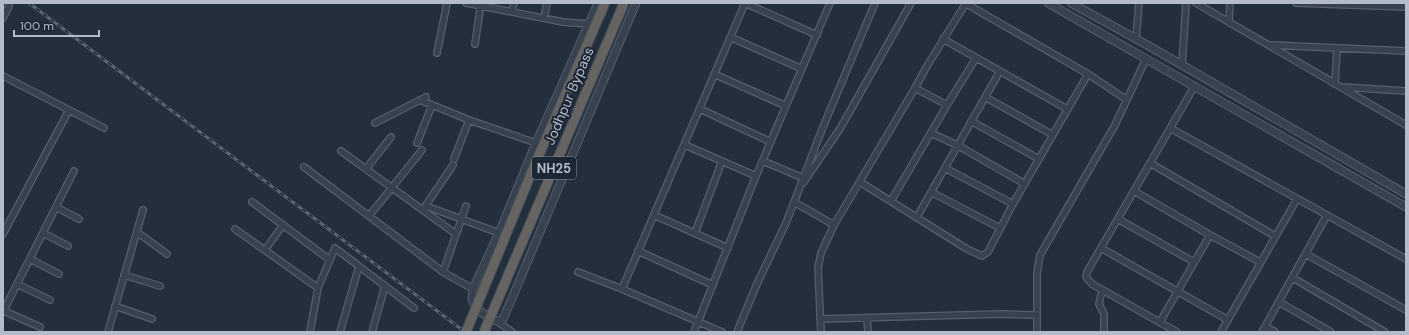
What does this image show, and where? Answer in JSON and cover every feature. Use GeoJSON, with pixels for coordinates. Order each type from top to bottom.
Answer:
{"type":"FeatureCollection","features":[{"type":"Feature","properties":{"kind":"highway"},"geometry":{"type":"LineString","coordinates":[[466,332],[532,172],[605,3]]}},
{"type":"Feature","properties":{"kind":"highway","name":"Jodhpur Bypass"},"geometry":{"type":"LineString","coordinates":[[484,332],[624,3]]}},
{"type":"Feature","properties":{"kind":"street"},"geometry":{"type":"LineString","coordinates":[[437,53],[447,3]]}},
{"type":"Feature","properties":{"kind":"street"},"geometry":{"type":"LineString","coordinates":[[466,3],[481,4],[563,22],[588,24]]}},
{"type":"Feature","properties":{"kind":"street"},"geometry":{"type":"LineString","coordinates":[[512,12],[514,3]]}},
{"type":"Feature","properties":{"kind":"street"},"geometry":{"type":"LineString","coordinates":[[544,18],[547,3]]}},
{"type":"Feature","properties":{"kind":"street"},"geometry":{"type":"LineString","coordinates":[[462,332],[473,303],[473,289],[499,233],[536,143],[598,3]]}},
{"type":"Feature","properties":{"kind":"street"},"geometry":{"type":"LineString","coordinates":[[496,321],[503,318],[513,296],[636,3]]}},
{"type":"Feature","properties":{"kind":"street"},"geometry":{"type":"LineString","coordinates":[[622,289],[745,3],[817,35]]}},
{"type":"Feature","properties":{"kind":"street"},"geometry":{"type":"LineString","coordinates":[[694,332],[770,142],[830,3]]}},
{"type":"Feature","properties":{"kind":"street"},"geometry":{"type":"LineString","coordinates":[[736,332],[794,202],[875,3]]}},
{"type":"Feature","properties":{"kind":"street"},"geometry":{"type":"LineString","coordinates":[[798,190],[841,127],[911,3]]}},
{"type":"Feature","properties":{"kind":"street"},"geometry":{"type":"LineString","coordinates":[[821,332],[818,268],[821,253],[834,225],[965,3],[1088,74],[1127,100]]}},
{"type":"Feature","properties":{"kind":"street"},"geometry":{"type":"LineString","coordinates":[[1048,3],[1406,207]]}},
{"type":"Feature","properties":{"kind":"street"},"geometry":{"type":"LineString","coordinates":[[1072,3],[1406,194]]}},
{"type":"Feature","properties":{"kind":"street"},"geometry":{"type":"LineString","coordinates":[[1136,39],[1139,3]]}},
{"type":"Feature","properties":{"kind":"street"},"geometry":{"type":"LineString","coordinates":[[1182,65],[1186,3]]}},
{"type":"Feature","properties":{"kind":"street"},"geometry":{"type":"LineString","coordinates":[[1196,3],[1406,125]]}},
{"type":"Feature","properties":{"kind":"street"},"geometry":{"type":"LineString","coordinates":[[1229,22],[1230,3]]}},
{"type":"Feature","properties":{"kind":"street"},"geometry":{"type":"LineString","coordinates":[[1296,3],[1398,5],[1406,7]]}},
{"type":"Feature","properties":{"kind":"street"},"geometry":{"type":"LineString","coordinates":[[475,44],[481,4]]}},
{"type":"Feature","properties":{"kind":"street"},"geometry":{"type":"LineString","coordinates":[[3,18],[9,6]]}},
{"type":"Feature","properties":{"kind":"street"},"geometry":{"type":"LineString","coordinates":[[730,37],[802,69]]}},
{"type":"Feature","properties":{"kind":"street"},"geometry":{"type":"LineString","coordinates":[[943,39],[1067,109]]}},
{"type":"Feature","properties":{"kind":"street"},"geometry":{"type":"LineString","coordinates":[[1269,45],[1406,51]]}},
{"type":"Feature","properties":{"kind":"street"},"geometry":{"type":"LineString","coordinates":[[1335,84],[1337,48]]}},
{"type":"Feature","properties":{"kind":"street"},"geometry":{"type":"LineString","coordinates":[[891,201],[976,58]]}},
{"type":"Feature","properties":{"kind":"street"},"geometry":{"type":"LineString","coordinates":[[1037,332],[1036,273],[1040,255],[1115,125],[1146,59]]}},
{"type":"Feature","properties":{"kind":"street"},"geometry":{"type":"LineString","coordinates":[[917,217],[1000,71]]}},
{"type":"Feature","properties":{"kind":"street"},"geometry":{"type":"LineString","coordinates":[[714,74],[786,106]]}},
{"type":"Feature","properties":{"kind":"street"},"geometry":{"type":"LineString","coordinates":[[860,182],[967,249],[982,256],[988,252],[1013,204],[1088,74]]}},
{"type":"Feature","properties":{"kind":"street"},"geometry":{"type":"LineString","coordinates":[[3,76],[104,128]]}},
{"type":"Feature","properties":{"kind":"street"},"geometry":{"type":"LineString","coordinates":[[1177,332],[1092,284],[1086,277],[1087,272],[1100,248],[1194,87]]}},
{"type":"Feature","properties":{"kind":"street"},"geometry":{"type":"LineString","coordinates":[[1341,87],[1406,91]]}},
{"type":"Feature","properties":{"kind":"street"},"geometry":{"type":"LineString","coordinates":[[915,88],[947,105]]}},
{"type":"Feature","properties":{"kind":"street"},"geometry":{"type":"LineString","coordinates":[[375,123],[426,97]]}},
{"type":"Feature","properties":{"kind":"street"},"geometry":{"type":"LineString","coordinates":[[985,97],[1053,135]]}},
{"type":"Feature","properties":{"kind":"street"},"geometry":{"type":"LineString","coordinates":[[420,100],[469,120],[536,143]]}},
{"type":"Feature","properties":{"kind":"street"},"geometry":{"type":"LineString","coordinates":[[418,143],[432,105]]}},
{"type":"Feature","properties":{"kind":"street"},"geometry":{"type":"LineString","coordinates":[[700,109],[770,142]]}},
{"type":"Feature","properties":{"kind":"street"},"geometry":{"type":"LineString","coordinates":[[3,234],[69,110]]}},
{"type":"Feature","properties":{"kind":"street"},"geometry":{"type":"LineString","coordinates":[[454,159],[469,120]]}},
{"type":"Feature","properties":{"kind":"street"},"geometry":{"type":"LineString","coordinates":[[971,121],[1039,159]]}},
{"type":"Feature","properties":{"kind":"street"},"geometry":{"type":"LineString","coordinates":[[1170,128],[1406,258]]}},
{"type":"Feature","properties":{"kind":"street"},"geometry":{"type":"LineString","coordinates":[[931,133],[1025,184]]}},
{"type":"Feature","properties":{"kind":"street"},"geometry":{"type":"LineString","coordinates":[[366,169],[391,137]]}},
{"type":"Feature","properties":{"kind":"street"},"geometry":{"type":"LineString","coordinates":[[685,145],[756,176]]}},
{"type":"Feature","properties":{"kind":"street"},"geometry":{"type":"LineString","coordinates":[[369,216],[422,150]]}},
{"type":"Feature","properties":{"kind":"street"},"geometry":{"type":"LineString","coordinates":[[341,151],[424,208],[456,234]]}},
{"type":"Feature","properties":{"kind":"street"},"geometry":{"type":"LineString","coordinates":[[695,233],[722,161]]}},
{"type":"Feature","properties":{"kind":"street"},"geometry":{"type":"LineString","coordinates":[[763,161],[803,178]]}},
{"type":"Feature","properties":{"kind":"street"},"geometry":{"type":"LineString","coordinates":[[1150,163],[1276,236]]}},
{"type":"Feature","properties":{"kind":"street"},"geometry":{"type":"LineString","coordinates":[[424,208],[453,165]]}},
{"type":"Feature","properties":{"kind":"street"},"geometry":{"type":"LineString","coordinates":[[304,167],[443,272],[473,289]]}},
{"type":"Feature","properties":{"kind":"street"},"geometry":{"type":"LineString","coordinates":[[945,168],[1013,204]]}},
{"type":"Feature","properties":{"kind":"street"},"geometry":{"type":"LineString","coordinates":[[40,328],[3,311],[74,171]]}},
{"type":"Feature","properties":{"kind":"street"},"geometry":{"type":"LineString","coordinates":[[1134,191],[1260,262]]}},
{"type":"Feature","properties":{"kind":"street"},"geometry":{"type":"LineString","coordinates":[[930,192],[1000,228]]}},
{"type":"Feature","properties":{"kind":"street"},"geometry":{"type":"LineString","coordinates":[[1221,332],[1260,262],[1298,199]]}},
{"type":"Feature","properties":{"kind":"street"},"geometry":{"type":"LineString","coordinates":[[252,202],[330,260]]}},
{"type":"Feature","properties":{"kind":"street"},"geometry":{"type":"LineString","coordinates":[[794,202],[834,225]]}},
{"type":"Feature","properties":{"kind":"street"},"geometry":{"type":"LineString","coordinates":[[443,272],[466,206]]}},
{"type":"Feature","properties":{"kind":"street"},"geometry":{"type":"LineString","coordinates":[[56,207],[79,219]]}},
{"type":"Feature","properties":{"kind":"street"},"geometry":{"type":"LineString","coordinates":[[424,208],[462,219],[499,233]]}},
{"type":"Feature","properties":{"kind":"street"},"geometry":{"type":"LineString","coordinates":[[108,332],[143,210]]}},
{"type":"Feature","properties":{"kind":"street"},"geometry":{"type":"LineString","coordinates":[[654,215],[728,248]]}},
{"type":"Feature","properties":{"kind":"street"},"geometry":{"type":"LineString","coordinates":[[1275,332],[1264,329],[1327,215]]}},
{"type":"Feature","properties":{"kind":"street"},"geometry":{"type":"LineString","coordinates":[[1118,219],[1194,262]]}},
{"type":"Feature","properties":{"kind":"street"},"geometry":{"type":"LineString","coordinates":[[265,250],[283,225]]}},
{"type":"Feature","properties":{"kind":"street"},"geometry":{"type":"LineString","coordinates":[[235,229],[318,288]]}},
{"type":"Feature","properties":{"kind":"street"},"geometry":{"type":"LineString","coordinates":[[137,232],[167,254]]}},
{"type":"Feature","properties":{"kind":"street"},"geometry":{"type":"LineString","coordinates":[[43,233],[68,246]]}},
{"type":"Feature","properties":{"kind":"street"},"geometry":{"type":"LineString","coordinates":[[1160,322],[1210,234]]}},
{"type":"Feature","properties":{"kind":"street"},"geometry":{"type":"LineString","coordinates":[[310,332],[318,288],[335,248],[414,308]]}},
{"type":"Feature","properties":{"kind":"street"},"geometry":{"type":"LineString","coordinates":[[1100,248],[1228,320]]}},
{"type":"Feature","properties":{"kind":"street"},"geometry":{"type":"LineString","coordinates":[[638,251],[713,285]]}},
{"type":"Feature","properties":{"kind":"street"},"geometry":{"type":"LineString","coordinates":[[1306,254],[1406,310]]}},
{"type":"Feature","properties":{"kind":"street"},"geometry":{"type":"LineString","coordinates":[[30,259],[59,274]]}},
{"type":"Feature","properties":{"kind":"street"},"geometry":{"type":"LineString","coordinates":[[340,332],[359,266]]}},
{"type":"Feature","properties":{"kind":"street"},"geometry":{"type":"LineString","coordinates":[[578,272],[622,289],[722,332]]}},
{"type":"Feature","properties":{"kind":"street"},"geometry":{"type":"LineString","coordinates":[[124,275],[160,286]]}},
{"type":"Feature","properties":{"kind":"street"},"geometry":{"type":"LineString","coordinates":[[1293,278],[1385,332]]}},
{"type":"Feature","properties":{"kind":"street"},"geometry":{"type":"LineString","coordinates":[[17,284],[50,300]]}},
{"type":"Feature","properties":{"kind":"street"},"geometry":{"type":"LineString","coordinates":[[372,332],[385,286]]}},
{"type":"Feature","properties":{"kind":"street"},"geometry":{"type":"LineString","coordinates":[[1102,290],[1099,304],[1104,314],[1104,332]]}},
{"type":"Feature","properties":{"kind":"street"},"geometry":{"type":"LineString","coordinates":[[1279,302],[1331,332]]}},
{"type":"Feature","properties":{"kind":"street"},"geometry":{"type":"LineString","coordinates":[[473,303],[479,310],[512,332]]}},
{"type":"Feature","properties":{"kind":"street"},"geometry":{"type":"LineString","coordinates":[[115,306],[152,319]]}},
{"type":"Feature","properties":{"kind":"street"},"geometry":{"type":"LineString","coordinates":[[820,319],[1001,314],[1036,315]]}},
{"type":"Feature","properties":{"kind":"street"},"geometry":{"type":"LineString","coordinates":[[867,318],[868,332]]}},
{"type":"Feature","properties":{"kind":"railway"},"geometry":{"type":"LineString","coordinates":[[29,3],[465,332]]}}]}
